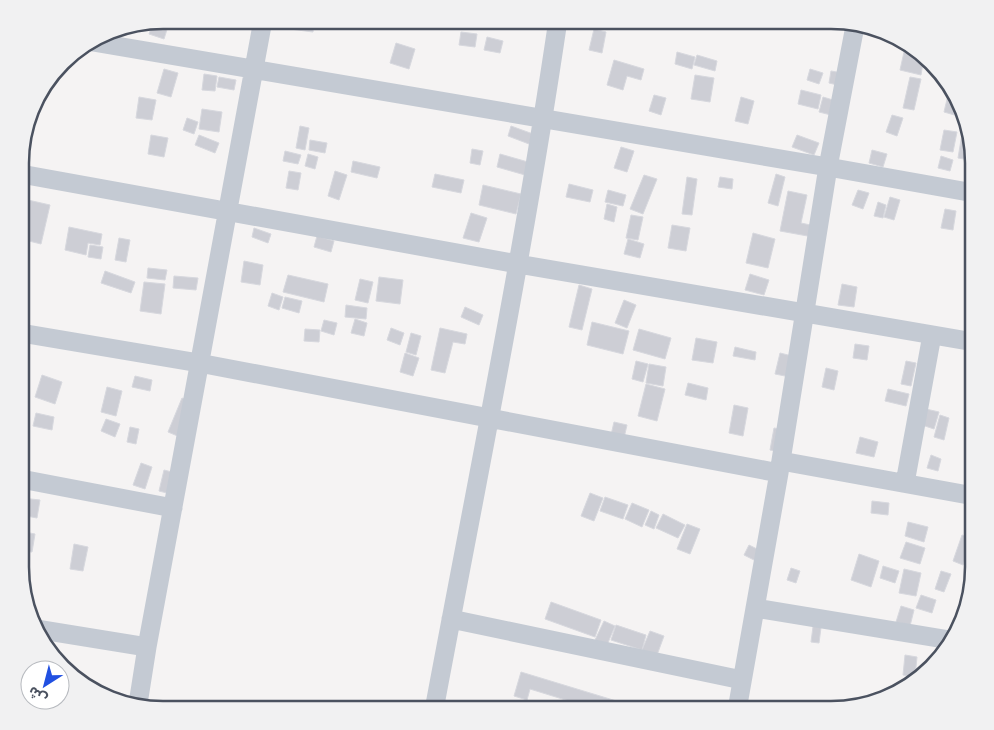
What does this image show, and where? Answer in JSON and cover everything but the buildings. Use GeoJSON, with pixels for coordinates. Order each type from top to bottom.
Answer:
{"type":"FeatureCollection","features":[{"type":"Feature","properties":{"kind":"street"},"geometry":{"type":"LineString","coordinates":[[139,699],[226,211],[261,29]]}},
{"type":"Feature","properties":{"kind":"street"},"geometry":{"type":"LineString","coordinates":[[436,701],[518,264],[544,118],[557,29]]}},
{"type":"Feature","properties":{"kind":"street"},"geometry":{"type":"LineString","coordinates":[[738,701],[780,467],[828,167],[854,31]]}},
{"type":"Feature","properties":{"kind":"street"},"geometry":{"type":"LineString","coordinates":[[103,44],[965,191]]}},
{"type":"Feature","properties":{"kind":"street"},"geometry":{"type":"LineString","coordinates":[[29,175],[518,264],[965,341]]}},
{"type":"Feature","properties":{"kind":"street"},"geometry":{"type":"LineString","coordinates":[[29,334],[199,363],[489,418],[780,467],[905,483],[965,494]]}},
{"type":"Feature","properties":{"kind":"street"},"geometry":{"type":"LineString","coordinates":[[905,483],[932,336]]}},
{"type":"Feature","properties":{"kind":"street"},"geometry":{"type":"LineString","coordinates":[[29,481],[173,508]]}},
{"type":"Feature","properties":{"kind":"street"},"geometry":{"type":"LineString","coordinates":[[755,608],[944,639]]}},
{"type":"Feature","properties":{"kind":"street"},"geometry":{"type":"LineString","coordinates":[[451,619],[742,680]]}},
{"type":"Feature","properties":{"kind":"street"},"geometry":{"type":"LineString","coordinates":[[45,630],[147,647]]}}]}
